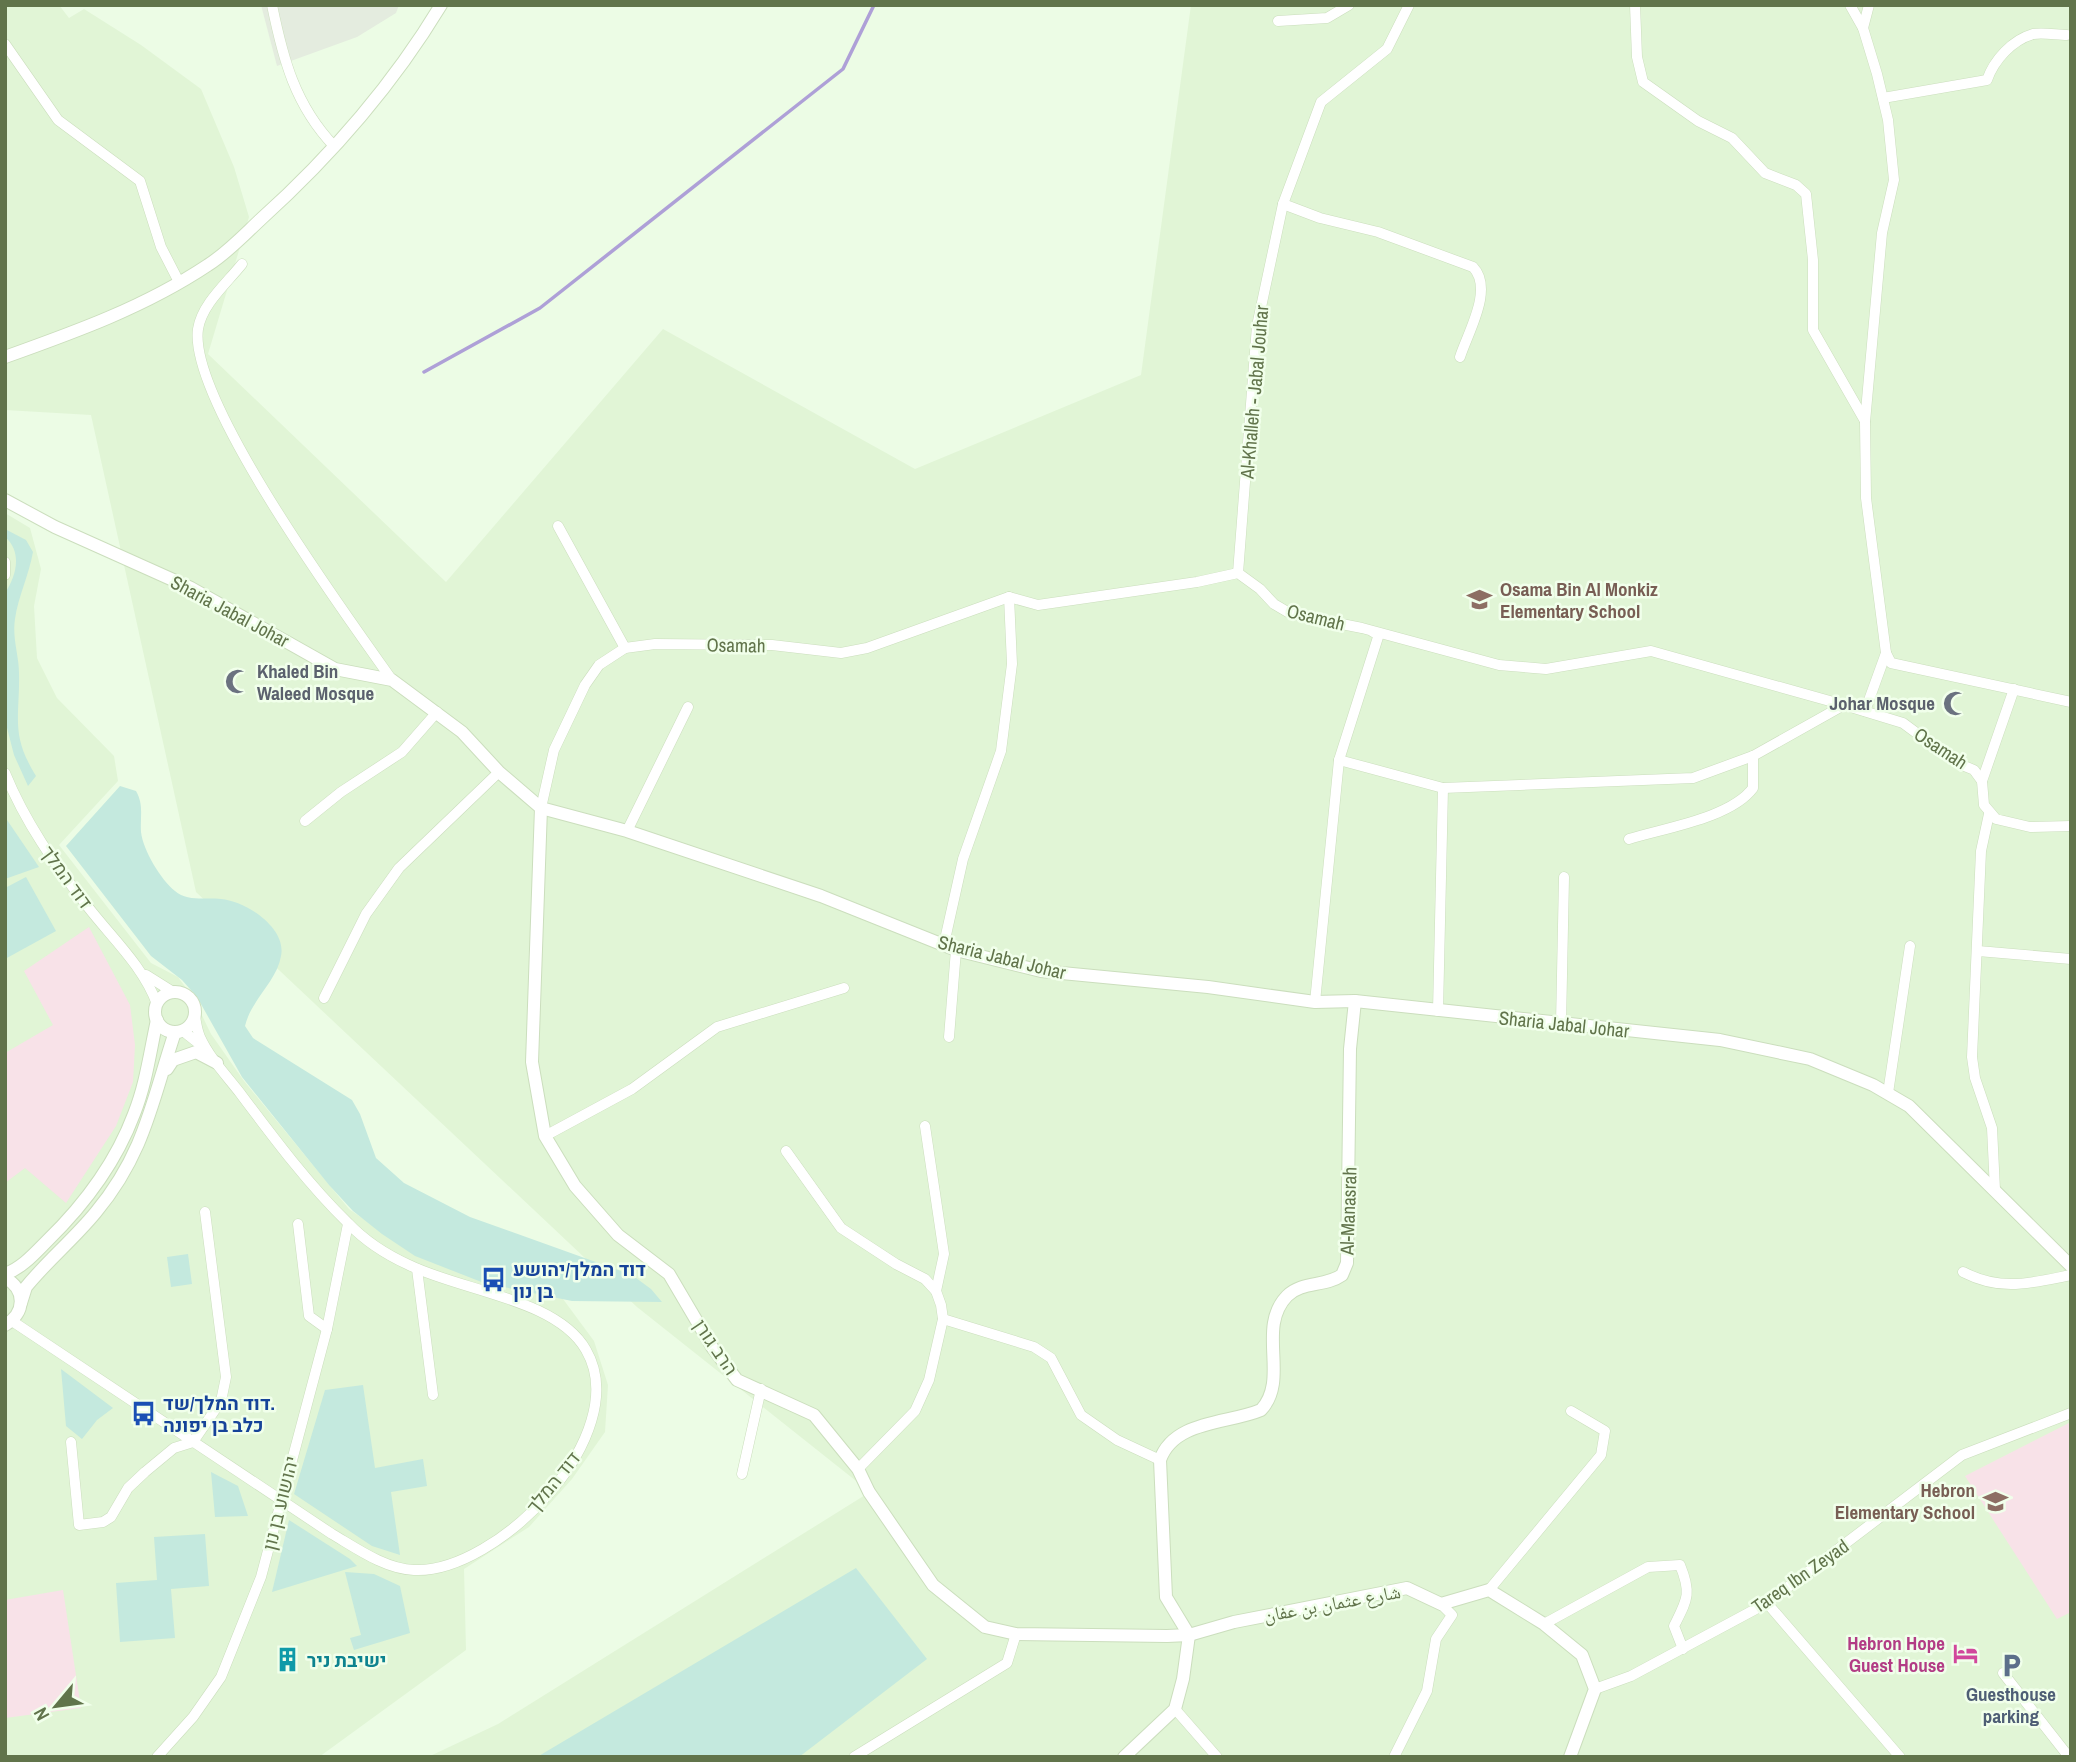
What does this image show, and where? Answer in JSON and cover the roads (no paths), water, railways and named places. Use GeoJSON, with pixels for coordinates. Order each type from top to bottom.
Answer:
{"type":"FeatureCollection","features":[{"type":"Feature","properties":{"kind":"street"},"geometry":{"type":"LineString","coordinates":[[272,5],[289,79],[312,120],[334,146]]}},
{"type":"Feature","properties":{"kind":"street"},"geometry":{"type":"LineString","coordinates":[[5,357],[108,320],[179,282],[218,257],[286,196],[382,92],[441,5]]}},
{"type":"Feature","properties":{"kind":"street","name":"Al-Khalleh - Jabal Jouhar"},"geometry":{"type":"LineString","coordinates":[[1238,573],[1257,327],[1283,204],[1321,102],[1387,50],[1409,5]]}},
{"type":"Feature","properties":{"kind":"street"},"geometry":{"type":"LineString","coordinates":[[1635,5],[1637,57],[1643,82],[1698,121],[1732,138],[1765,173],[1799,187],[1806,194],[1813,260],[1813,330],[1865,422]]}},
{"type":"Feature","properties":{"kind":"street"},"geometry":{"type":"LineString","coordinates":[[1850,5],[1863,29],[1883,98],[1892,144],[1894,180],[1882,233],[1865,422],[1866,498],[1885,653],[1891,663],[2071,702]]}},
{"type":"Feature","properties":{"kind":"street"},"geometry":{"type":"LineString","coordinates":[[1863,29],[1869,5]]}},
{"type":"Feature","properties":{"kind":"street"},"geometry":{"type":"LineString","coordinates":[[1278,21],[1327,18],[1344,7]]}},
{"type":"Feature","properties":{"kind":"street"},"geometry":{"type":"LineString","coordinates":[[1883,98],[1987,80],[1993,64],[2011,47],[2034,34],[2067,35]]}},
{"type":"Feature","properties":{"kind":"street"},"geometry":{"type":"LineString","coordinates":[[5,44],[58,120],[140,181],[161,247],[179,282]]}},
{"type":"Feature","properties":{"kind":"street"},"geometry":{"type":"LineString","coordinates":[[1283,204],[1320,218],[1378,232],[1474,267],[1481,278],[1482,292],[1460,357]]}},
{"type":"Feature","properties":{"kind":"street"},"geometry":{"type":"LineString","coordinates":[[242,264],[204,311],[198,331],[208,385],[287,526],[392,680]]}},
{"type":"Feature","properties":{"kind":"street","name":"Sharia Jabal Johar"},"geometry":{"type":"LineString","coordinates":[[5,500],[55,527],[191,588],[335,669],[392,680],[462,732],[499,772],[541,808],[627,831],[821,896],[950,947],[1041,971],[1208,987],[1315,1002],[1355,1001],[1720,1040],[1770,1049],[1823,1064],[1888,1093],[1909,1106],[2071,1266]]}},
{"type":"Feature","properties":{"kind":"street"},"geometry":{"type":"LineString","coordinates":[[558,526],[625,648]]}},
{"type":"Feature","properties":{"kind":"street"},"geometry":{"type":"LineString","coordinates":[[5,562],[5,575]]}},
{"type":"Feature","properties":{"kind":"street"},"geometry":{"type":"LineString","coordinates":[[948,1037],[950,947],[963,859],[1001,751],[1012,664],[1009,597],[1038,605],[1197,582],[1238,573]]}},
{"type":"Feature","properties":{"kind":"street","name":"Osamah"},"geometry":{"type":"LineString","coordinates":[[1238,573],[1291,614],[1362,628],[1499,665],[1530,669],[1570,667],[1651,652],[1903,723],[1957,763],[1974,770],[1982,781],[1983,800],[1990,814]]}},
{"type":"Feature","properties":{"kind":"street","name":"Osamah"},"geometry":{"type":"LineString","coordinates":[[541,808],[554,750],[585,685],[599,665],[625,648],[655,643],[759,645],[827,653],[854,651],[1009,597]]}},
{"type":"Feature","properties":{"kind":"street"},"geometry":{"type":"LineString","coordinates":[[1315,1002],[1339,760],[1379,634],[1362,628]]}},
{"type":"Feature","properties":{"kind":"street"},"geometry":{"type":"LineString","coordinates":[[1865,711],[1885,653]]}},
{"type":"Feature","properties":{"kind":"street"},"geometry":{"type":"LineString","coordinates":[[1982,781],[2014,689]]}},
{"type":"Feature","properties":{"kind":"street"},"geometry":{"type":"LineString","coordinates":[[1339,760],[1443,788],[1693,778],[1753,756],[1844,705]]}},
{"type":"Feature","properties":{"kind":"street"},"geometry":{"type":"LineString","coordinates":[[627,831],[688,708]]}},
{"type":"Feature","properties":{"kind":"street"},"geometry":{"type":"LineString","coordinates":[[305,821],[341,792],[402,752],[436,712]]}},
{"type":"Feature","properties":{"kind":"street"},"geometry":{"type":"LineString","coordinates":[[1629,839],[1727,809],[1742,801],[1754,788],[1753,756]]}},
{"type":"Feature","properties":{"kind":"street"},"geometry":{"type":"LineString","coordinates":[[324,998],[366,914],[399,868],[499,772]]}},
{"type":"Feature","properties":{"kind":"street","name":"דוד המלך"},"geometry":{"type":"LineString","coordinates":[[5,773],[16,800],[53,860],[142,972],[157,1004]]}},
{"type":"Feature","properties":{"kind":"street"},"geometry":{"type":"LineString","coordinates":[[1438,1011],[1438,910],[1443,788]]}},
{"type":"Feature","properties":{"kind":"street","name":"הרב גורן"},"geometry":{"type":"LineString","coordinates":[[541,808],[532,1062],[545,1136],[575,1186],[618,1235],[669,1274],[712,1347],[737,1380],[814,1415],[859,1469],[869,1492],[933,1585],[985,1627],[1016,1634],[1189,1635]]}},
{"type":"Feature","properties":{"kind":"street"},"geometry":{"type":"LineString","coordinates":[[1995,1190],[1992,1128],[1975,1078],[1972,1057],[1981,852],[1990,814],[2002,822],[2022,826],[2071,826]]}},
{"type":"Feature","properties":{"kind":"street"},"geometry":{"type":"LineString","coordinates":[[1561,1024],[1564,877]]}},
{"type":"Feature","properties":{"kind":"street"},"geometry":{"type":"LineString","coordinates":[[1888,1093],[1910,946]]}},
{"type":"Feature","properties":{"kind":"street"},"geometry":{"type":"LineString","coordinates":[[1978,951],[2071,959]]}},
{"type":"Feature","properties":{"kind":"street","name":"דוד המלך"},"geometry":{"type":"LineString","coordinates":[[142,972],[173,992]]}},
{"type":"Feature","properties":{"kind":"street"},"geometry":{"type":"LineString","coordinates":[[545,1136],[632,1089],[717,1027],[844,988]]}},
{"type":"Feature","properties":{"kind":"street"},"geometry":{"type":"LineString","coordinates":[[9,1323],[21,1303],[26,1287],[97,1211],[122,1175],[150,1121],[179,1032],[195,1016],[190,999],[173,992],[157,1004],[157,1020],[134,1115],[108,1166],[84,1201],[57,1232],[23,1264],[5,1276],[18,1288],[21,1303]]}},
{"type":"Feature","properties":{"kind":"street","name":"Al-Manasrah"},"geometry":{"type":"LineString","coordinates":[[1160,1460],[1166,1447],[1177,1437],[1209,1422],[1261,1410],[1269,1396],[1272,1325],[1277,1308],[1288,1294],[1300,1287],[1326,1283],[1342,1275],[1347,1263],[1350,1049],[1355,1001]]}},
{"type":"Feature","properties":{"kind":"street","name":"דוד המלך"},"geometry":{"type":"LineString","coordinates":[[9,1323],[370,1556],[411,1570],[437,1569],[454,1564],[520,1522],[559,1481],[581,1448],[594,1416],[597,1385],[588,1353],[570,1327],[542,1311],[417,1269],[386,1254],[348,1224],[270,1133],[208,1051],[199,1035],[195,1016]]}},
{"type":"Feature","properties":{"kind":"street"},"geometry":{"type":"LineString","coordinates":[[157,1020],[164,1029],[179,1032]]}},
{"type":"Feature","properties":{"kind":"street","name":"דוד המלך"},"geometry":{"type":"LineString","coordinates":[[179,1032],[208,1051]]}},
{"type":"Feature","properties":{"kind":"street"},"geometry":{"type":"LineString","coordinates":[[162,1079],[173,1060],[187,1054],[204,1055],[217,1063]]}},
{"type":"Feature","properties":{"kind":"street"},"geometry":{"type":"LineString","coordinates":[[859,1469],[915,1411],[929,1381],[943,1320],[936,1291],[944,1254],[925,1126]]}},
{"type":"Feature","properties":{"kind":"street"},"geometry":{"type":"LineString","coordinates":[[786,1151],[841,1228],[896,1265],[925,1279],[936,1291]]}},
{"type":"Feature","properties":{"kind":"street"},"geometry":{"type":"LineString","coordinates":[[71,1442],[79,1524],[103,1521],[111,1517],[128,1488],[145,1472],[174,1448],[193,1442],[221,1401],[226,1377],[205,1212]]}},
{"type":"Feature","properties":{"kind":"street"},"geometry":{"type":"LineString","coordinates":[[298,1224],[309,1317],[327,1329]]}},
{"type":"Feature","properties":{"kind":"street","name":"יהושוע בן נון"},"geometry":{"type":"LineString","coordinates":[[157,1757],[207,1697],[236,1646],[261,1577],[327,1329],[348,1224]]}},
{"type":"Feature","properties":{"kind":"street"},"geometry":{"type":"LineString","coordinates":[[417,1269],[433,1395]]}},
{"type":"Feature","properties":{"kind":"street"},"geometry":{"type":"LineString","coordinates":[[1963,1272],[1983,1283],[2017,1286],[2071,1275]]}},
{"type":"Feature","properties":{"kind":"street"},"geometry":{"type":"LineString","coordinates":[[943,1320],[1034,1347],[1051,1358],[1081,1416],[1117,1440],[1160,1460],[1166,1597],[1189,1635],[1175,1709],[1124,1757]]}},
{"type":"Feature","properties":{"kind":"street"},"geometry":{"type":"LineString","coordinates":[[742,1474],[761,1389]]}},
{"type":"Feature","properties":{"kind":"street"},"geometry":{"type":"LineString","coordinates":[[1394,1757],[1427,1691],[1436,1639],[1452,1615],[1441,1604],[1489,1590],[1601,1455],[1605,1431],[1571,1411]]}},
{"type":"Feature","properties":{"kind":"street","name":"Tareq Ibn Zeyad"},"geometry":{"type":"LineString","coordinates":[[1595,1689],[1631,1676],[1767,1603],[1962,1455],[2071,1413]]}},
{"type":"Feature","properties":{"kind":"street"},"geometry":{"type":"LineString","coordinates":[[1544,1624],[1648,1567],[1680,1565],[1689,1585],[1688,1597],[1674,1626],[1683,1649]]}},
{"type":"Feature","properties":{"kind":"street","name":"شارع عثمان بن عفان"},"geometry":{"type":"LineString","coordinates":[[1189,1635],[1234,1622],[1407,1588],[1441,1604]]}},
{"type":"Feature","properties":{"kind":"street"},"geometry":{"type":"LineString","coordinates":[[1489,1590],[1544,1624],[1582,1655],[1595,1689],[1570,1757]]}},
{"type":"Feature","properties":{"kind":"street"},"geometry":{"type":"LineString","coordinates":[[1767,1603],[1900,1757]]}},
{"type":"Feature","properties":{"kind":"street"},"geometry":{"type":"LineString","coordinates":[[854,1757],[1007,1663],[1016,1634]]}},
{"type":"Feature","properties":{"kind":"street"},"geometry":{"type":"LineString","coordinates":[[2003,1673],[2069,1757]]}},
{"type":"Feature","properties":{"kind":"street"},"geometry":{"type":"LineString","coordinates":[[1175,1709],[1217,1757]]}},
{"type":"Feature","properties":{"kind":"waterway"},"geometry":{"type":"LineString","coordinates":[[424,372],[540,308],[843,69],[874,5]]}},
{"type":"Feature","properties":{"kind":"place","name":"Osama Bin Al Monkiz Elementary School"},"geometry":{"type":"Point","coordinates":[1480,600]}},
{"type":"Feature","properties":{"kind":"place","name":"Khaled Bin Waleed Mosque"},"geometry":{"type":"Point","coordinates":[237,682]}},
{"type":"Feature","properties":{"kind":"place","name":"Johar Mosque"},"geometry":{"type":"Point","coordinates":[1955,703]}},
{"type":"Feature","properties":{"kind":"place","name":"דוד המלך/יהושע בן נון"},"geometry":{"type":"Point","coordinates":[493,1280]}},
{"type":"Feature","properties":{"kind":"place","name":"דוד המלך/שד. כלב בן יפונה"},"geometry":{"type":"Point","coordinates":[143,1414]}},
{"type":"Feature","properties":{"kind":"place","name":"Hebron Elementary School"},"geometry":{"type":"Point","coordinates":[1995,1501]}},
{"type":"Feature","properties":{"kind":"place","name":"Hebron Hope Guest House"},"geometry":{"type":"Point","coordinates":[1965,1654]}},
{"type":"Feature","properties":{"kind":"place","name":"ישיבת ניר"},"geometry":{"type":"Point","coordinates":[287,1660]}},
{"type":"Feature","properties":{"kind":"place","name":"Guesthouse parking"},"geometry":{"type":"Point","coordinates":[2011,1666]}}]}
